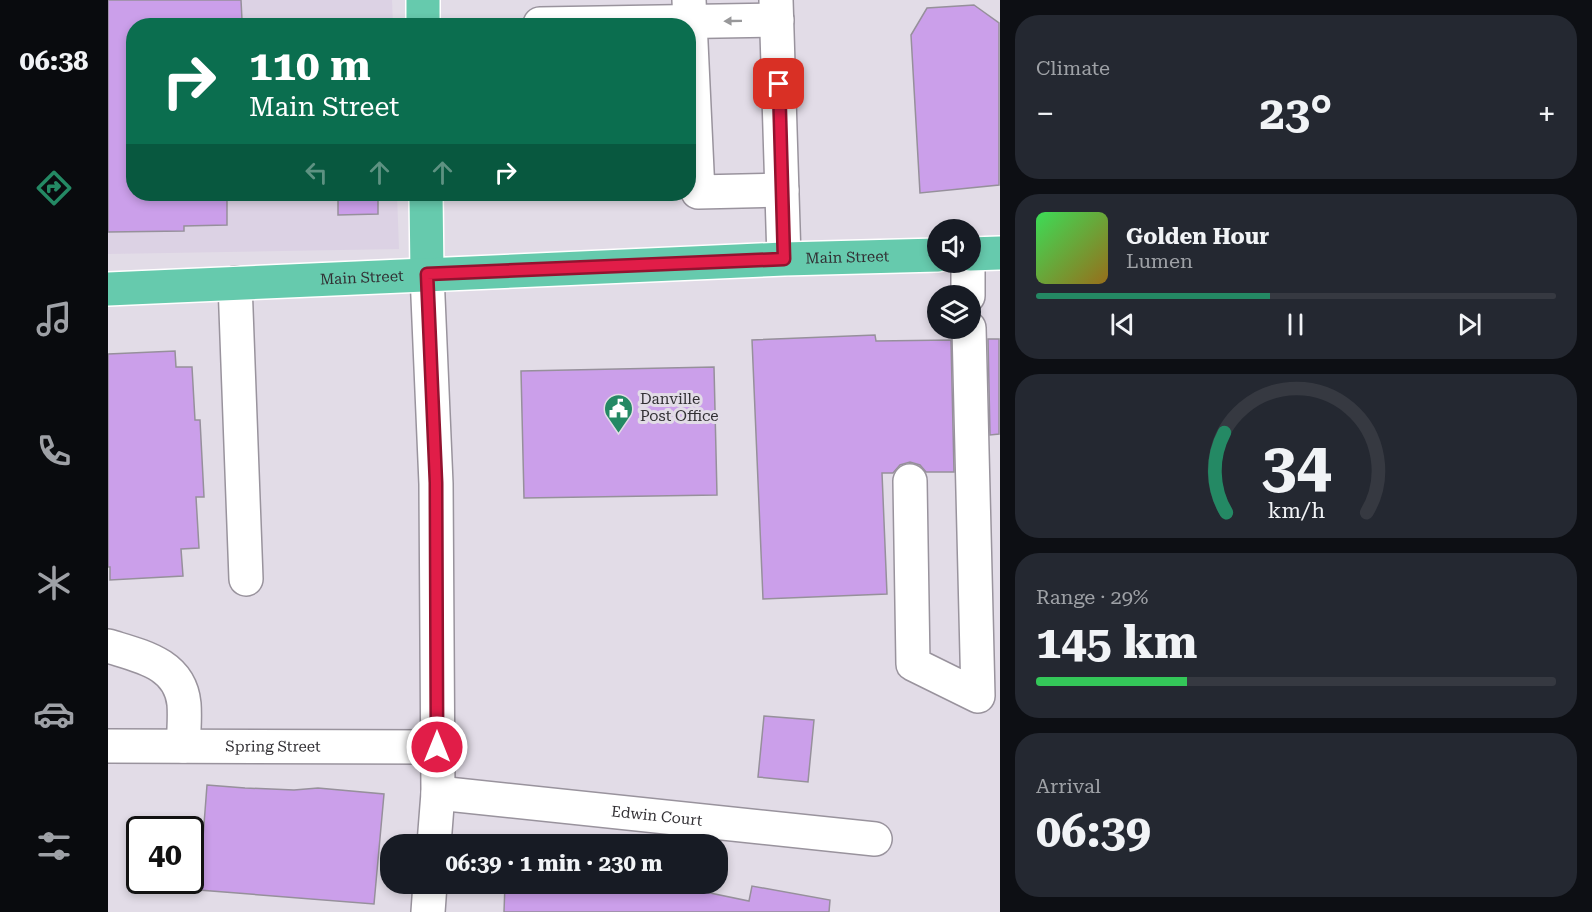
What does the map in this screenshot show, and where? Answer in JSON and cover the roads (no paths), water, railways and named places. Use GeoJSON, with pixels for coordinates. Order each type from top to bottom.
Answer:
{"type":"FeatureCollection","features":[{"type":"Feature","properties":{"kind":"main road"},"geometry":{"type":"LineString","coordinates":[[423,0],[423,18]]}},
{"type":"Feature","properties":{"kind":"main road"},"geometry":{"type":"LineString","coordinates":[[426,201],[427,274]]}},
{"type":"Feature","properties":{"kind":"main road"},"geometry":{"type":"LineString","coordinates":[[981,254],[999,253]]}},
{"type":"Feature","properties":{"kind":"main road","name":"Main Street"},"geometry":{"type":"LineString","coordinates":[[108,289],[784,259],[927,255]]}},
{"type":"Feature","properties":{"kind":"street"},"geometry":{"type":"LineString","coordinates":[[576,18],[617,11],[777,10],[784,259]]}},
{"type":"Feature","properties":{"kind":"street"},"geometry":{"type":"LineString","coordinates":[[696,152],[698,192],[782,190]]}},
{"type":"Feature","properties":{"kind":"street"},"geometry":{"type":"LineString","coordinates":[[427,274],[436,483],[438,793],[435,834]]}},
{"type":"Feature","properties":{"kind":"street"},"geometry":{"type":"LineString","coordinates":[[235,283],[246,579]]}},
{"type":"Feature","properties":{"kind":"street"},"geometry":{"type":"LineString","coordinates":[[910,480],[913,664],[989,697],[970,339]]}},
{"type":"Feature","properties":{"kind":"street"},"geometry":{"type":"LineString","coordinates":[[108,646],[151,659],[167,669],[178,684],[184,702],[183,746]]}},
{"type":"Feature","properties":{"kind":"street","name":"Spring Street"},"geometry":{"type":"LineString","coordinates":[[108,746],[437,747]]}},
{"type":"Feature","properties":{"kind":"street","name":"Edwin Court"},"geometry":{"type":"LineString","coordinates":[[438,793],[876,839]]}},
{"type":"Feature","properties":{"kind":"street"},"geometry":{"type":"LineString","coordinates":[[428,912],[429,894]]}},
{"type":"Feature","properties":{"kind":"place","name":"Danville Post Office"},"geometry":{"type":"Point","coordinates":[619,434]}}]}
